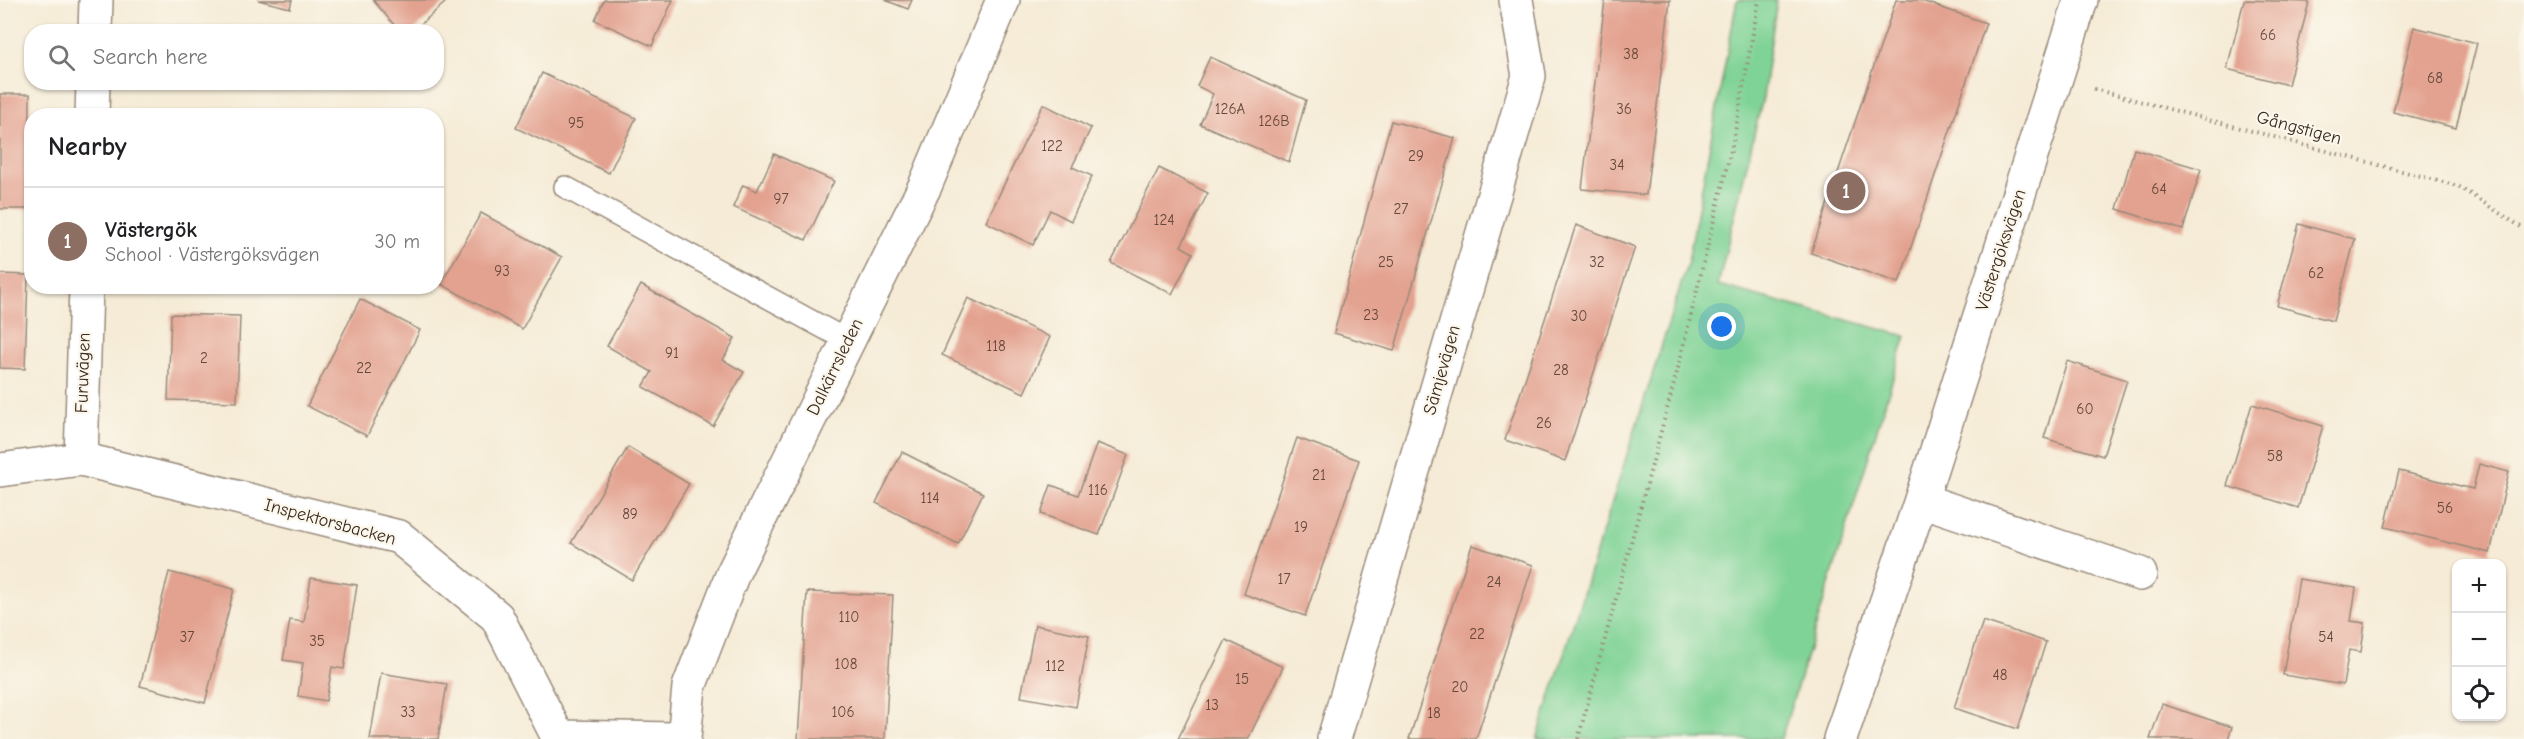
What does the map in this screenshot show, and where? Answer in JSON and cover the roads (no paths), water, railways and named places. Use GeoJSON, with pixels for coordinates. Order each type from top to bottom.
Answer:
{"type":"FeatureCollection","features":[{"type":"Feature","properties":{"kind":"street"},"geometry":{"type":"LineString","coordinates":[[95,24],[96,0]]}},
{"type":"Feature","properties":{"kind":"street","name":"Dalkärrsleden"},"geometry":{"type":"LineString","coordinates":[[684,739],[689,687],[733,573],[925,186],[1003,0]]}},
{"type":"Feature","properties":{"kind":"street","name":"Sämjevägen"},"geometry":{"type":"LineString","coordinates":[[1334,739],[1529,76],[1516,0]]}},
{"type":"Feature","properties":{"kind":"street","name":"Västergöksvägen"},"geometry":{"type":"LineString","coordinates":[[1840,739],[1921,500],[2081,0]]}},
{"type":"Feature","properties":{"kind":"street"},"geometry":{"type":"LineString","coordinates":[[92,108],[93,90]]}},
{"type":"Feature","properties":{"kind":"street","name":"Furuvägen"},"geometry":{"type":"LineString","coordinates":[[81,459],[86,294]]}},
{"type":"Feature","properties":{"kind":"street","name":"Inspektorsbacken"},"geometry":{"type":"LineString","coordinates":[[0,470],[81,459],[399,537],[498,617],[559,738],[675,739]]}},
{"type":"Feature","properties":{"kind":"street"},"geometry":{"type":"LineString","coordinates":[[1921,500],[2140,574]]}},
{"type":"Feature","properties":{"kind":"lane"},"geometry":{"type":"LineString","coordinates":[[565,187],[848,341]]}},
{"type":"Feature","properties":{"kind":"place","name":"Västergök"},"geometry":{"type":"Point","coordinates":[1846,191]}}]}
